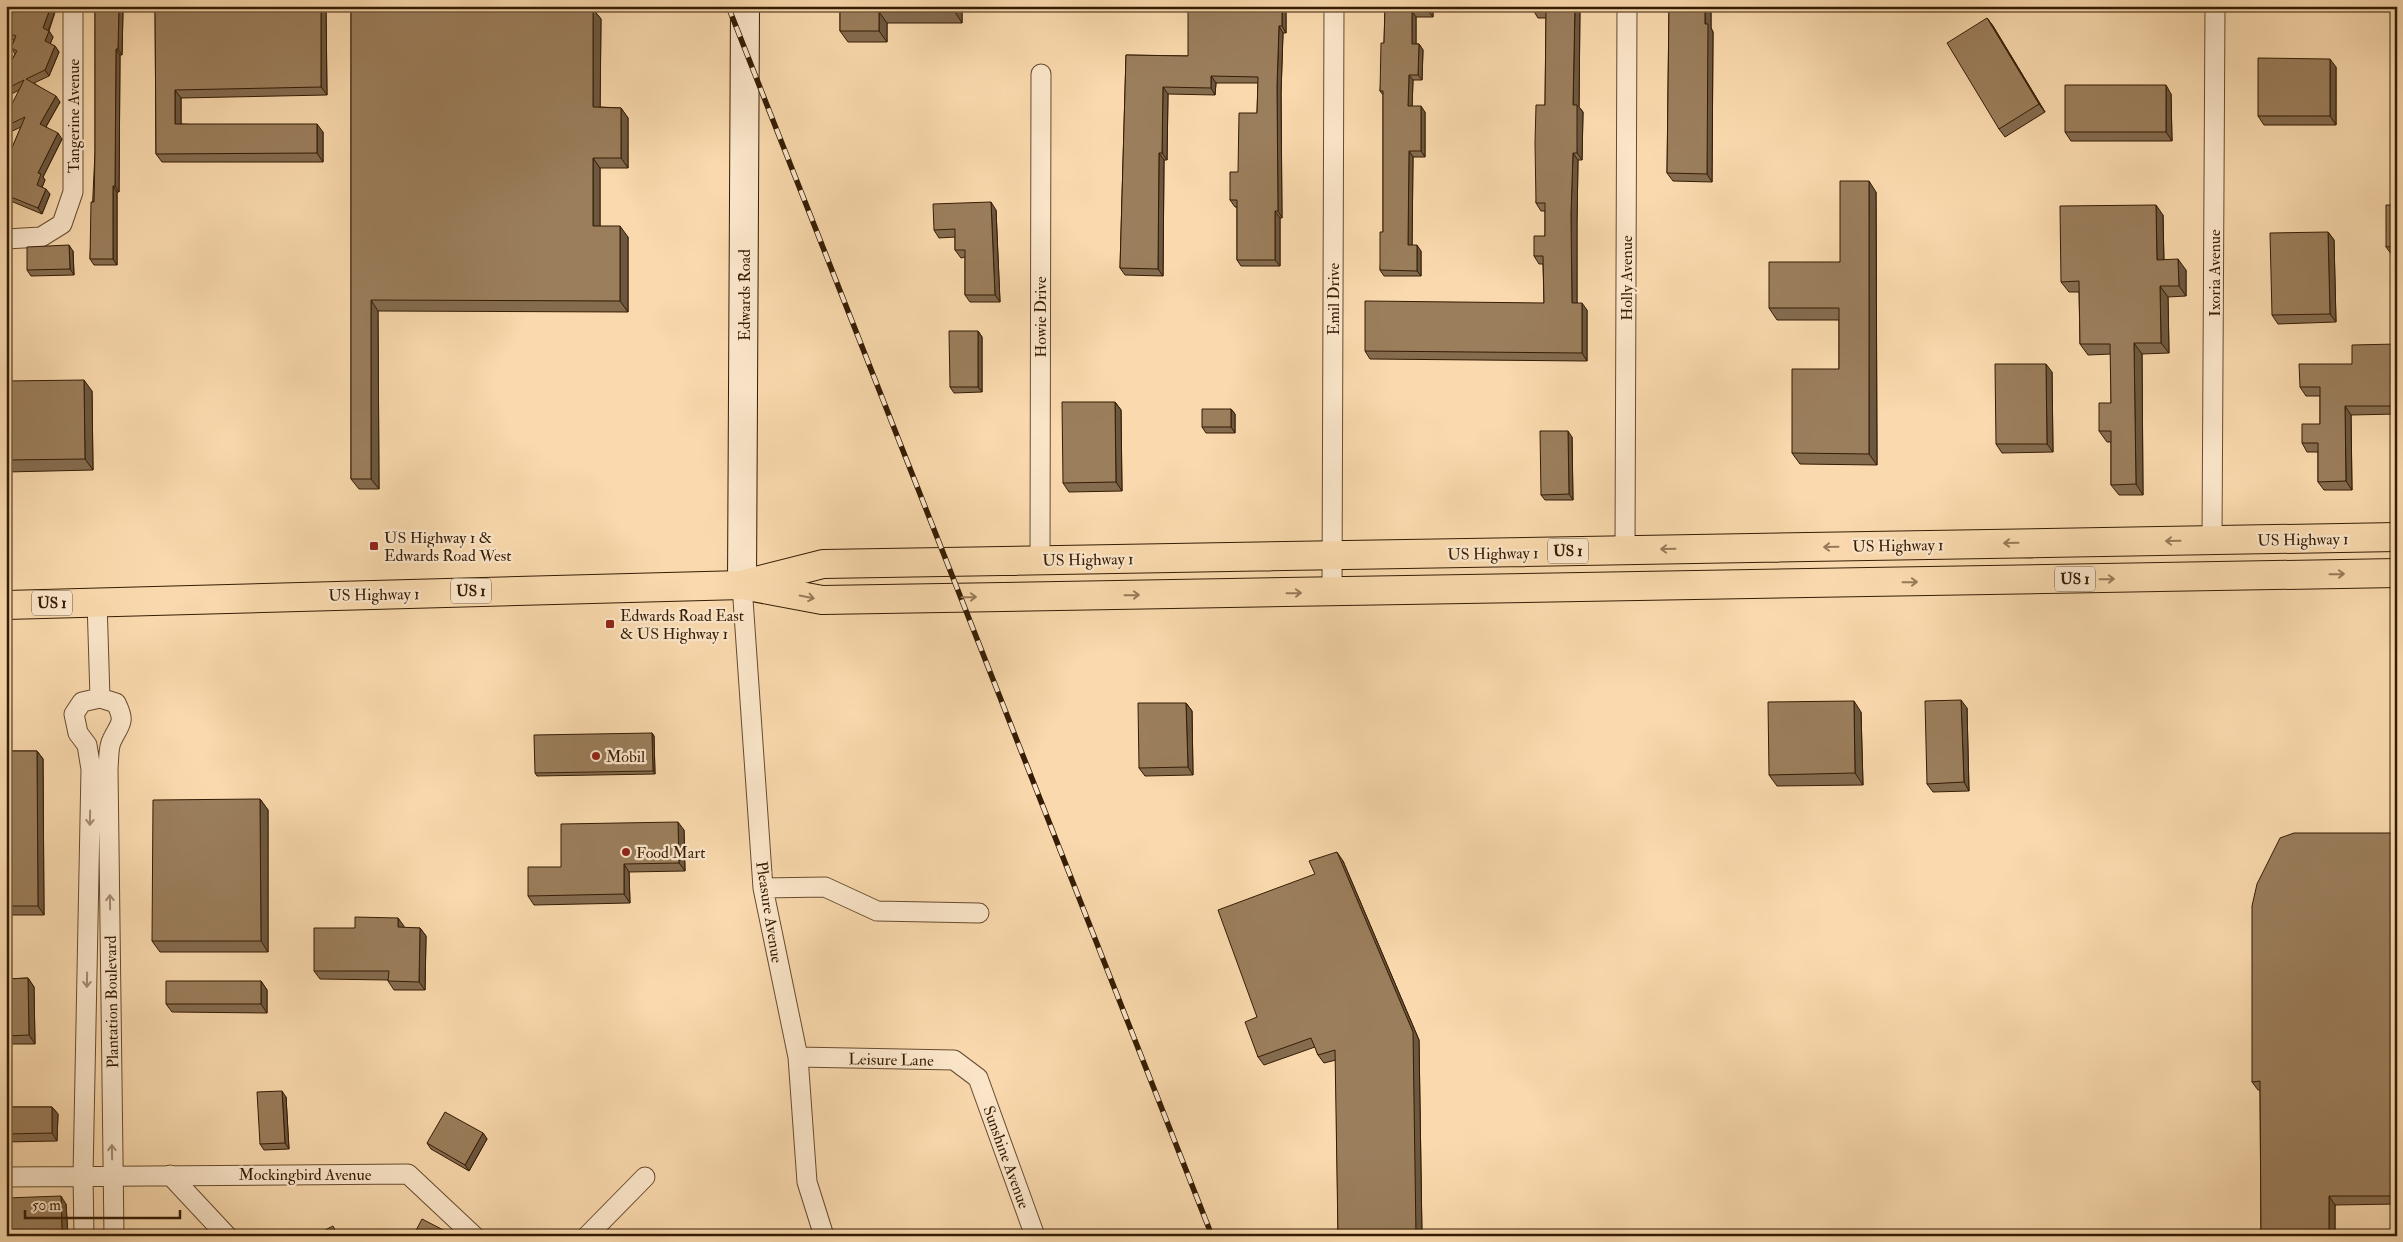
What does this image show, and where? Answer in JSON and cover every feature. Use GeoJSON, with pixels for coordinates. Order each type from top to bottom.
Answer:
{"type":"FeatureCollection","features":[{"type":"Feature","properties":{"kind":"main road","name":"Edwards Road"},"geometry":{"type":"LineString","coordinates":[[742,585],[745,6]]}},
{"type":"Feature","properties":{"kind":"main road","name":"US Highway 1"},"geometry":{"type":"LineString","coordinates":[[742,585],[823,564],[2397,537]]}},
{"type":"Feature","properties":{"kind":"main road"},"geometry":{"type":"LineString","coordinates":[[1861,583],[1887,570],[1899,559],[1904,545]]}},
{"type":"Feature","properties":{"kind":"main road","name":"US Highway 1"},"geometry":{"type":"LineString","coordinates":[[6,605],[742,585],[822,600],[2397,573]]}},
{"type":"Feature","properties":{"kind":"street","name":"Tangerine Avenue"},"geometry":{"type":"LineString","coordinates":[[6,239],[41,237],[62,224],[73,192],[74,6]]}},
{"type":"Feature","properties":{"kind":"street","name":"Emil Drive"},"geometry":{"type":"LineString","coordinates":[[1332,592],[1334,6]]}},
{"type":"Feature","properties":{"kind":"street","name":"Holly Avenue"},"geometry":{"type":"LineString","coordinates":[[1625,550],[1628,6]]}},
{"type":"Feature","properties":{"kind":"street","name":"Ixoria Avenue"},"geometry":{"type":"LineString","coordinates":[[2212,540],[2215,6]]}},
{"type":"Feature","properties":{"kind":"street","name":"Howie Drive"},"geometry":{"type":"LineString","coordinates":[[1040,560],[1041,74]]}},
{"type":"Feature","properties":{"kind":"street","name":"Pleasure Avenue"},"geometry":{"type":"LineString","coordinates":[[742,585],[763,888],[798,1057],[807,1182],[824,1236]]}},
{"type":"Feature","properties":{"kind":"street"},"geometry":{"type":"LineString","coordinates":[[97,602],[100,698]]}},
{"type":"Feature","properties":{"kind":"street","name":"Plantation Boulevard"},"geometry":{"type":"LineString","coordinates":[[84,1236],[83,1176],[100,769],[111,741],[121,728],[122,714],[116,703],[100,698],[82,702],[74,714],[78,733],[100,769],[114,1236]]}},
{"type":"Feature","properties":{"kind":"street"},"geometry":{"type":"LineString","coordinates":[[763,888],[825,887],[877,911],[979,913]]}},
{"type":"Feature","properties":{"kind":"street","name":"Leisure Lane"},"geometry":{"type":"LineString","coordinates":[[798,1057],[954,1060],[978,1078]]}},
{"type":"Feature","properties":{"kind":"street","name":"Sunshine Avenue"},"geometry":{"type":"LineString","coordinates":[[978,1078],[1035,1236]]}},
{"type":"Feature","properties":{"kind":"street","name":"Mockingbird Avenue"},"geometry":{"type":"LineString","coordinates":[[6,1177],[408,1174],[474,1236]]}},
{"type":"Feature","properties":{"kind":"street"},"geometry":{"type":"LineString","coordinates":[[170,1175],[227,1236]]}},
{"type":"Feature","properties":{"kind":"street"},"geometry":{"type":"LineString","coordinates":[[587,1236],[645,1177]]}},
{"type":"Feature","properties":{"kind":"building"},"geometry":{"type":"Polygon","coordinates":[[[15,6],[51,6],[43,28],[49,31],[45,41],[55,46],[45,70],[26,79],[56,96],[40,124],[58,133],[38,173],[41,174],[37,185],[46,189],[38,208],[6,195],[6,162],[25,117],[6,126],[6,116],[24,80],[6,89],[6,70],[17,51],[11,48],[16,36],[6,32],[6,27],[15,6]]]}},
{"type":"Feature","properties":{"kind":"building"},"geometry":{"type":"Polygon","coordinates":[[[95,6],[119,6],[118,49],[116,49],[113,259],[90,259],[91,202],[94,202],[95,152],[95,6]]]}},
{"type":"Feature","properties":{"kind":"building"},"geometry":{"type":"Polygon","coordinates":[[[155,6],[321,6],[321,87],[175,90],[175,124],[317,124],[317,153],[156,154],[155,6]]]}},
{"type":"Feature","properties":{"kind":"building"},"geometry":{"type":"Polygon","coordinates":[[[351,6],[445,6],[445,9],[593,9],[593,107],[621,108],[621,158],[593,158],[593,226],[620,226],[620,301],[371,300],[371,479],[351,479],[351,6]]]}},
{"type":"Feature","properties":{"kind":"building"},"geometry":{"type":"Polygon","coordinates":[[[840,6],[955,6],[955,12],[879,12],[879,31],[840,31],[840,6]]]}},
{"type":"Feature","properties":{"kind":"building"},"geometry":{"type":"Polygon","coordinates":[[[1188,6],[1282,6],[1282,26],[1279,26],[1277,86],[1278,211],[1275,211],[1275,260],[1237,260],[1237,200],[1230,200],[1230,172],[1238,172],[1239,113],[1257,113],[1258,77],[1211,76],[1211,88],[1163,87],[1162,153],[1159,153],[1158,269],[1120,268],[1126,55],[1188,56],[1188,6]]]}},
{"type":"Feature","properties":{"kind":"building"},"geometry":{"type":"Polygon","coordinates":[[[1385,6],[1429,6],[1429,12],[1412,11],[1412,44],[1419,44],[1418,75],[1409,75],[1408,106],[1421,106],[1421,151],[1409,151],[1408,245],[1417,245],[1417,271],[1380,270],[1380,232],[1383,232],[1383,91],[1380,91],[1381,43],[1384,43],[1385,6]]]}},
{"type":"Feature","properties":{"kind":"building"},"geometry":{"type":"Polygon","coordinates":[[[1533,6],[1575,6],[1573,105],[1577,105],[1577,153],[1573,153],[1571,214],[1572,303],[1582,303],[1582,353],[1365,351],[1365,301],[1544,303],[1543,256],[1534,256],[1534,236],[1545,236],[1545,203],[1536,203],[1535,143],[1536,105],[1545,105],[1546,10],[1533,10],[1533,6]]]}},
{"type":"Feature","properties":{"kind":"building"},"geometry":{"type":"Polygon","coordinates":[[[1669,6],[1705,6],[1705,24],[1708,24],[1707,174],[1667,173],[1669,6]]]}},
{"type":"Feature","properties":{"kind":"building"},"geometry":{"type":"Polygon","coordinates":[[[1987,18],[2039,104],[1999,129],[1947,43],[1987,18]]]}},
{"type":"Feature","properties":{"kind":"building"},"geometry":{"type":"Polygon","coordinates":[[[2258,58],[2330,59],[2330,116],[2258,116],[2258,58]]]}},
{"type":"Feature","properties":{"kind":"building"},"geometry":{"type":"Polygon","coordinates":[[[2065,85],[2166,85],[2166,132],[2065,132],[2065,85]]]}},
{"type":"Feature","properties":{"kind":"building"},"geometry":{"type":"Polygon","coordinates":[[[1840,181],[1869,181],[1869,454],[1792,453],[1792,369],[1839,369],[1839,308],[1769,308],[1769,262],[1840,262],[1840,181]]]}},
{"type":"Feature","properties":{"kind":"building"},"geometry":{"type":"Polygon","coordinates":[[[991,202],[995,295],[965,295],[965,250],[955,250],[955,229],[934,230],[933,204],[991,202]]]}},
{"type":"Feature","properties":{"kind":"building"},"geometry":{"type":"Polygon","coordinates":[[[2156,205],[2157,260],[2178,259],[2179,286],[2160,286],[2161,343],[2134,343],[2136,484],[2111,485],[2111,431],[2099,431],[2099,403],[2111,403],[2110,344],[2080,344],[2079,281],[2061,282],[2060,206],[2156,205]]]}},
{"type":"Feature","properties":{"kind":"building"},"geometry":{"type":"Polygon","coordinates":[[[2386,205],[2397,205],[2397,246],[2386,247],[2386,205]]]}},
{"type":"Feature","properties":{"kind":"building"},"geometry":{"type":"Polygon","coordinates":[[[2328,232],[2330,314],[2272,315],[2270,233],[2328,232]]]}},
{"type":"Feature","properties":{"kind":"building"},"geometry":{"type":"Polygon","coordinates":[[[69,245],[70,269],[27,270],[27,247],[69,245]]]}},
{"type":"Feature","properties":{"kind":"building"},"geometry":{"type":"Polygon","coordinates":[[[949,331],[978,331],[978,387],[950,387],[949,331]]]}},
{"type":"Feature","properties":{"kind":"building"},"geometry":{"type":"Polygon","coordinates":[[[2397,344],[2397,406],[2345,406],[2346,481],[2318,482],[2318,443],[2302,443],[2302,424],[2320,424],[2320,387],[2300,387],[2299,364],[2352,364],[2352,345],[2397,344]]]}},
{"type":"Feature","properties":{"kind":"building"},"geometry":{"type":"Polygon","coordinates":[[[1995,364],[2046,364],[2047,444],[1996,444],[1995,364]]]}},
{"type":"Feature","properties":{"kind":"building"},"geometry":{"type":"Polygon","coordinates":[[[84,380],[85,459],[6,460],[6,381],[84,380]]]}},
{"type":"Feature","properties":{"kind":"building"},"geometry":{"type":"Polygon","coordinates":[[[1062,402],[1115,402],[1116,482],[1063,483],[1062,402]]]}},
{"type":"Feature","properties":{"kind":"building"},"geometry":{"type":"Polygon","coordinates":[[[1202,409],[1231,409],[1231,427],[1202,427],[1202,409]]]}},
{"type":"Feature","properties":{"kind":"building"},"geometry":{"type":"Polygon","coordinates":[[[1540,431],[1568,431],[1569,494],[1541,495],[1540,431]]]}},
{"type":"Feature","properties":{"kind":"building"},"geometry":{"type":"Polygon","coordinates":[[[1961,700],[1964,782],[1927,784],[1925,701],[1961,700]]]}},
{"type":"Feature","properties":{"kind":"building"},"geometry":{"type":"Polygon","coordinates":[[[1854,701],[1855,773],[1769,775],[1768,702],[1854,701]]]}},
{"type":"Feature","properties":{"kind":"building"},"geometry":{"type":"Polygon","coordinates":[[[1138,703],[1186,703],[1188,767],[1139,768],[1138,703]]]}},
{"type":"Feature","properties":{"kind":"building","name":"Mobil"},"geometry":{"type":"Polygon","coordinates":[[[652,733],[653,771],[535,773],[534,735],[652,733]]]}},
{"type":"Feature","properties":{"kind":"building"},"geometry":{"type":"Polygon","coordinates":[[[6,751],[37,751],[38,906],[6,906],[6,751]]]}},
{"type":"Feature","properties":{"kind":"building"},"geometry":{"type":"Polygon","coordinates":[[[260,799],[261,941],[152,941],[153,800],[260,799]]]}},
{"type":"Feature","properties":{"kind":"building","name":"Food Mart"},"geometry":{"type":"Polygon","coordinates":[[[678,822],[679,863],[624,864],[624,894],[528,896],[528,867],[561,867],[561,824],[678,822]]]}},
{"type":"Feature","properties":{"kind":"building"},"geometry":{"type":"Polygon","coordinates":[[[2294,833],[2397,833],[2397,1196],[2329,1196],[2329,1236],[2261,1236],[2260,1081],[2252,1082],[2252,906],[2257,884],[2280,838],[2294,833]]]}},
{"type":"Feature","properties":{"kind":"building"},"geometry":{"type":"Polygon","coordinates":[[[1337,852],[1413,1032],[1416,1236],[1338,1236],[1335,1050],[1318,1055],[1311,1038],[1258,1057],[1245,1022],[1257,1017],[1218,910],[1315,874],[1309,861],[1337,852]]]}},
{"type":"Feature","properties":{"kind":"building"},"geometry":{"type":"Polygon","coordinates":[[[355,917],[398,918],[398,927],[420,928],[419,982],[388,981],[389,971],[314,971],[314,928],[355,928],[355,917]]]}},
{"type":"Feature","properties":{"kind":"building"},"geometry":{"type":"Polygon","coordinates":[[[28,978],[29,1035],[6,1036],[6,979],[28,978]]]}},
{"type":"Feature","properties":{"kind":"building"},"geometry":{"type":"Polygon","coordinates":[[[166,981],[261,981],[261,1004],[166,1004],[166,981]]]}},
{"type":"Feature","properties":{"kind":"building"},"geometry":{"type":"Polygon","coordinates":[[[282,1091],[285,1143],[260,1144],[257,1092],[282,1091]]]}},
{"type":"Feature","properties":{"kind":"building"},"geometry":{"type":"Polygon","coordinates":[[[6,1107],[52,1107],[52,1133],[6,1134],[6,1107]]]}},
{"type":"Feature","properties":{"kind":"building"},"geometry":{"type":"Polygon","coordinates":[[[445,1112],[483,1133],[465,1165],[427,1143],[445,1112]]]}},
{"type":"Feature","properties":{"kind":"building"},"geometry":{"type":"Polygon","coordinates":[[[61,1196],[62,1230],[6,1232],[6,1198],[61,1196]]]}},
{"type":"Feature","properties":{"kind":"building"},"geometry":{"type":"Polygon","coordinates":[[[422,1219],[453,1235],[413,1236],[422,1219]]]}},
{"type":"Feature","properties":{"kind":"building"},"geometry":{"type":"Polygon","coordinates":[[[333,1226],[338,1236],[313,1236],[333,1226]]]}},
{"type":"Feature","properties":{"kind":"railway"},"geometry":{"type":"LineString","coordinates":[[728,6],[1212,1236]]}},
{"type":"Feature","properties":{"kind":"place","name":"US Highway 1 & Edwards Road West"},"geometry":{"type":"Point","coordinates":[374,546]}},
{"type":"Feature","properties":{"kind":"place","name":"Edwards Road East & US Highway 1"},"geometry":{"type":"Point","coordinates":[610,624]}},
{"type":"Feature","properties":{"kind":"place","name":"Mobil"},"geometry":{"type":"Point","coordinates":[596,756]}},
{"type":"Feature","properties":{"kind":"place","name":"Food Mart"},"geometry":{"type":"Point","coordinates":[626,852]}}]}
